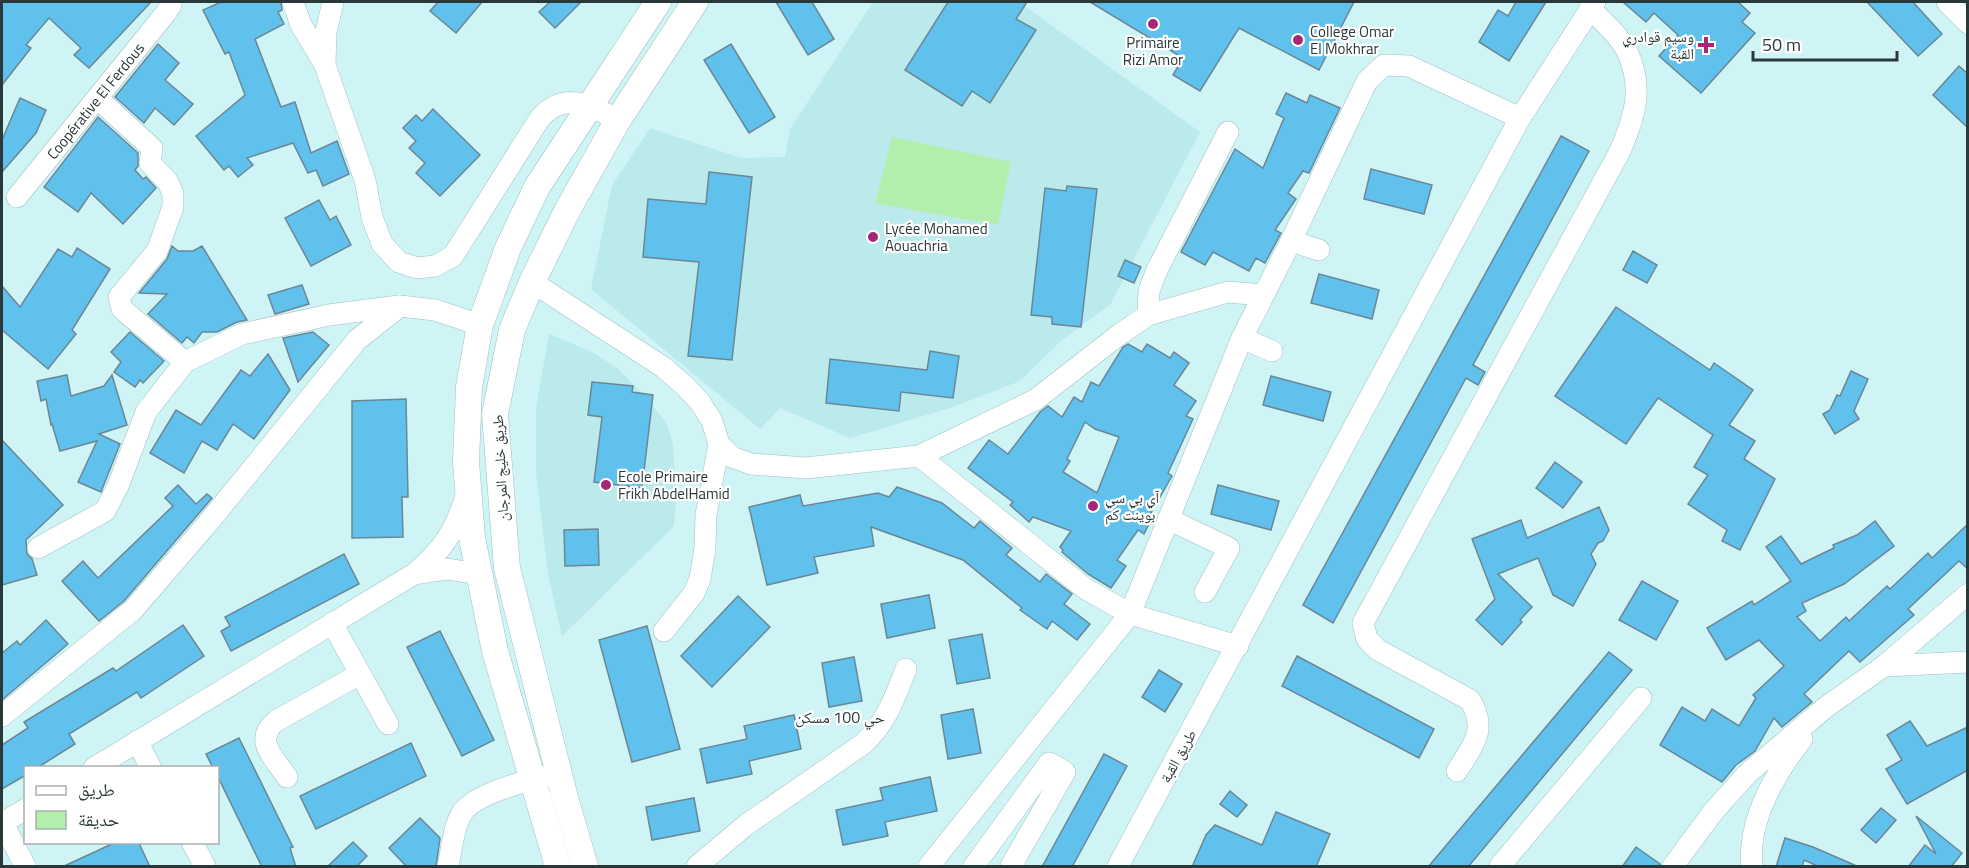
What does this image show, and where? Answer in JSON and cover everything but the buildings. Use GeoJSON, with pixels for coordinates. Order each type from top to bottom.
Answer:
{"type":"FeatureCollection","features":[{"type":"Feature","properties":{"kind":"main road","name":"طريق خليج المرجان"},"geometry":{"type":"LineString","coordinates":[[558,867],[495,651],[472,538],[466,462],[469,387],[480,325],[508,248],[537,187],[658,2]]}},
{"type":"Feature","properties":{"kind":"main road","name":"طريق خليج المرجان"},"geometry":{"type":"LineString","coordinates":[[585,867],[558,773],[507,568],[495,414],[512,330],[532,282],[568,209],[618,120],[695,2]]}},
{"type":"Feature","properties":{"kind":"main road"},"geometry":{"type":"LineString","coordinates":[[468,490],[500,488]]}},
{"type":"Feature","properties":{"kind":"street","name":"Coopérative El Ferdous"},"geometry":{"type":"LineString","coordinates":[[17,197],[165,14],[171,2]]}},
{"type":"Feature","properties":{"kind":"street"},"geometry":{"type":"LineString","coordinates":[[293,2],[301,25],[325,65],[365,180],[372,217],[382,244],[399,262],[417,268],[435,266],[453,256],[547,110],[558,104],[571,102],[590,106],[618,120]]}},
{"type":"Feature","properties":{"kind":"street"},"geometry":{"type":"LineString","coordinates":[[325,65],[326,32],[333,2]]}},
{"type":"Feature","properties":{"kind":"street"},"geometry":{"type":"LineString","coordinates":[[1947,2],[1968,23]]}},
{"type":"Feature","properties":{"kind":"street"},"geometry":{"type":"LineString","coordinates":[[1457,771],[1477,739],[1480,725],[1477,712],[1470,700],[1377,651],[1367,639],[1363,623],[1620,151],[1633,123],[1636,85],[1627,51],[1592,5]]}},
{"type":"Feature","properties":{"kind":"street","name":"طريق القبة"},"geometry":{"type":"LineString","coordinates":[[1122,865],[1520,118],[1592,5]]}},
{"type":"Feature","properties":{"kind":"street"},"geometry":{"type":"LineString","coordinates":[[929,867],[1130,614],[1242,338],[1367,81],[1384,65],[1409,66],[1520,118]]}},
{"type":"Feature","properties":{"kind":"street"},"geometry":{"type":"LineString","coordinates":[[97,98],[152,148],[150,163],[168,182],[173,194],[173,207],[157,251],[119,297],[119,303],[122,309],[185,362]]}},
{"type":"Feature","properties":{"kind":"street"},"geometry":{"type":"LineString","coordinates":[[1148,315],[1149,291],[1157,270],[1228,132]]}},
{"type":"Feature","properties":{"kind":"street"},"geometry":{"type":"LineString","coordinates":[[1291,241],[1319,250]]}},
{"type":"Feature","properties":{"kind":"street"},"geometry":{"type":"LineString","coordinates":[[532,282],[663,367],[684,385],[700,402],[712,421],[720,444],[732,457],[751,464],[806,468],[919,456],[1035,400],[1148,315],[1228,292],[1262,295]]}},
{"type":"Feature","properties":{"kind":"street"},"geometry":{"type":"LineString","coordinates":[[2,716],[133,610],[208,523],[357,340],[400,306]]}},
{"type":"Feature","properties":{"kind":"street"},"geometry":{"type":"LineString","coordinates":[[38,548],[105,511],[118,486],[146,412],[185,362],[242,334],[329,315],[400,306],[435,310],[480,325]]}},
{"type":"Feature","properties":{"kind":"street"},"geometry":{"type":"LineString","coordinates":[[1242,338],[1272,351]]}},
{"type":"Feature","properties":{"kind":"street"},"geometry":{"type":"LineString","coordinates":[[663,631],[693,593],[700,579],[705,548],[706,515],[720,444]]}},
{"type":"Feature","properties":{"kind":"street"},"geometry":{"type":"LineString","coordinates":[[919,456],[1086,589],[1130,614],[1238,646]]}},
{"type":"Feature","properties":{"kind":"street"},"geometry":{"type":"LineString","coordinates":[[97,766],[414,574],[434,558],[447,541],[458,521],[468,490]]}},
{"type":"Feature","properties":{"kind":"street"},"geometry":{"type":"LineString","coordinates":[[1168,519],[1229,548],[1205,592]]}},
{"type":"Feature","properties":{"kind":"street"},"geometry":{"type":"LineString","coordinates":[[414,574],[447,569],[479,574]]}},
{"type":"Feature","properties":{"kind":"street"},"geometry":{"type":"LineString","coordinates":[[1673,867],[1713,812],[1748,773],[1826,707],[1884,666],[1968,594]]}},
{"type":"Feature","properties":{"kind":"street"},"geometry":{"type":"LineString","coordinates":[[332,623],[388,724]]}},
{"type":"Feature","properties":{"kind":"street"},"geometry":{"type":"LineString","coordinates":[[1884,666],[1968,662]]}},
{"type":"Feature","properties":{"kind":"street"},"geometry":{"type":"LineString","coordinates":[[697,867],[746,825],[873,735],[888,715],[906,669]]}},
{"type":"Feature","properties":{"kind":"street"},"geometry":{"type":"LineString","coordinates":[[287,777],[267,748],[264,735],[267,728],[360,674]]}},
{"type":"Feature","properties":{"kind":"street"},"geometry":{"type":"LineString","coordinates":[[1500,867],[1641,698]]}},
{"type":"Feature","properties":{"kind":"street"},"geometry":{"type":"LineString","coordinates":[[1752,867],[1755,825],[1767,794],[1785,762],[1826,707]]}},
{"type":"Feature","properties":{"kind":"street"},"geometry":{"type":"LineString","coordinates":[[137,741],[150,766]]}},
{"type":"Feature","properties":{"kind":"street"},"geometry":{"type":"LineString","coordinates":[[974,867],[1048,763],[1065,772],[1011,867]]}},
{"type":"Feature","properties":{"kind":"street"},"geometry":{"type":"LineString","coordinates":[[448,867],[456,826],[462,812],[475,800],[532,779],[558,773]]}},
{"type":"Feature","properties":{"kind":"street"},"geometry":{"type":"LineString","coordinates":[[24,810],[2,823],[25,867]]}},
{"type":"Feature","properties":{"kind":"street"},"geometry":{"type":"LineString","coordinates":[[193,844],[205,867]]}},
{"type":"Feature","properties":{"kind":"shaded area","name":"Lycée Mohamed Aouachria"},"geometry":{"type":"Polygon","coordinates":[[[873,2],[1019,2],[1200,132],[1110,305],[1062,340],[1020,381],[953,407],[850,438],[780,408],[760,429],[591,289],[612,185],[650,128],[741,158],[785,157],[790,129],[873,2]]]}},
{"type":"Feature","properties":{"kind":"shaded area","name":"Ecole Primaire Frikh AbdelHamid"},"geometry":{"type":"Polygon","coordinates":[[[549,334],[594,353],[618,369],[666,422],[673,444],[676,499],[674,526],[562,636],[548,574],[536,472],[536,408],[549,334]]]}},
{"type":"Feature","properties":{"kind":"green space"},"geometry":{"type":"Polygon","coordinates":[[[892,137],[1011,162],[998,225],[875,203],[892,137]]]}},
{"type":"Feature","properties":{"kind":"place","name":"Primaire Rizi Amor"},"geometry":{"type":"Point","coordinates":[1153,24]}},
{"type":"Feature","properties":{"kind":"place","name":"College Omar El Mokhrar"},"geometry":{"type":"Point","coordinates":[1298,40]}},
{"type":"Feature","properties":{"kind":"place","name":"وسيم قوادري القبة"},"geometry":{"type":"Point","coordinates":[1706,45]}},
{"type":"Feature","properties":{"kind":"place","name":"Lycée Mohamed Aouachria"},"geometry":{"type":"Point","coordinates":[873,237]}},
{"type":"Feature","properties":{"kind":"place","name":"Ecole Primaire Frikh AbdelHamid"},"geometry":{"type":"Point","coordinates":[606,485]}},
{"type":"Feature","properties":{"kind":"place","name":"آي بي سي بوينت كم"},"geometry":{"type":"Point","coordinates":[1093,506]}},
{"type":"Feature","properties":{"kind":"district","name":"حي 100 مسكن"},"geometry":{"type":"Point","coordinates":[840,717]}}]}
